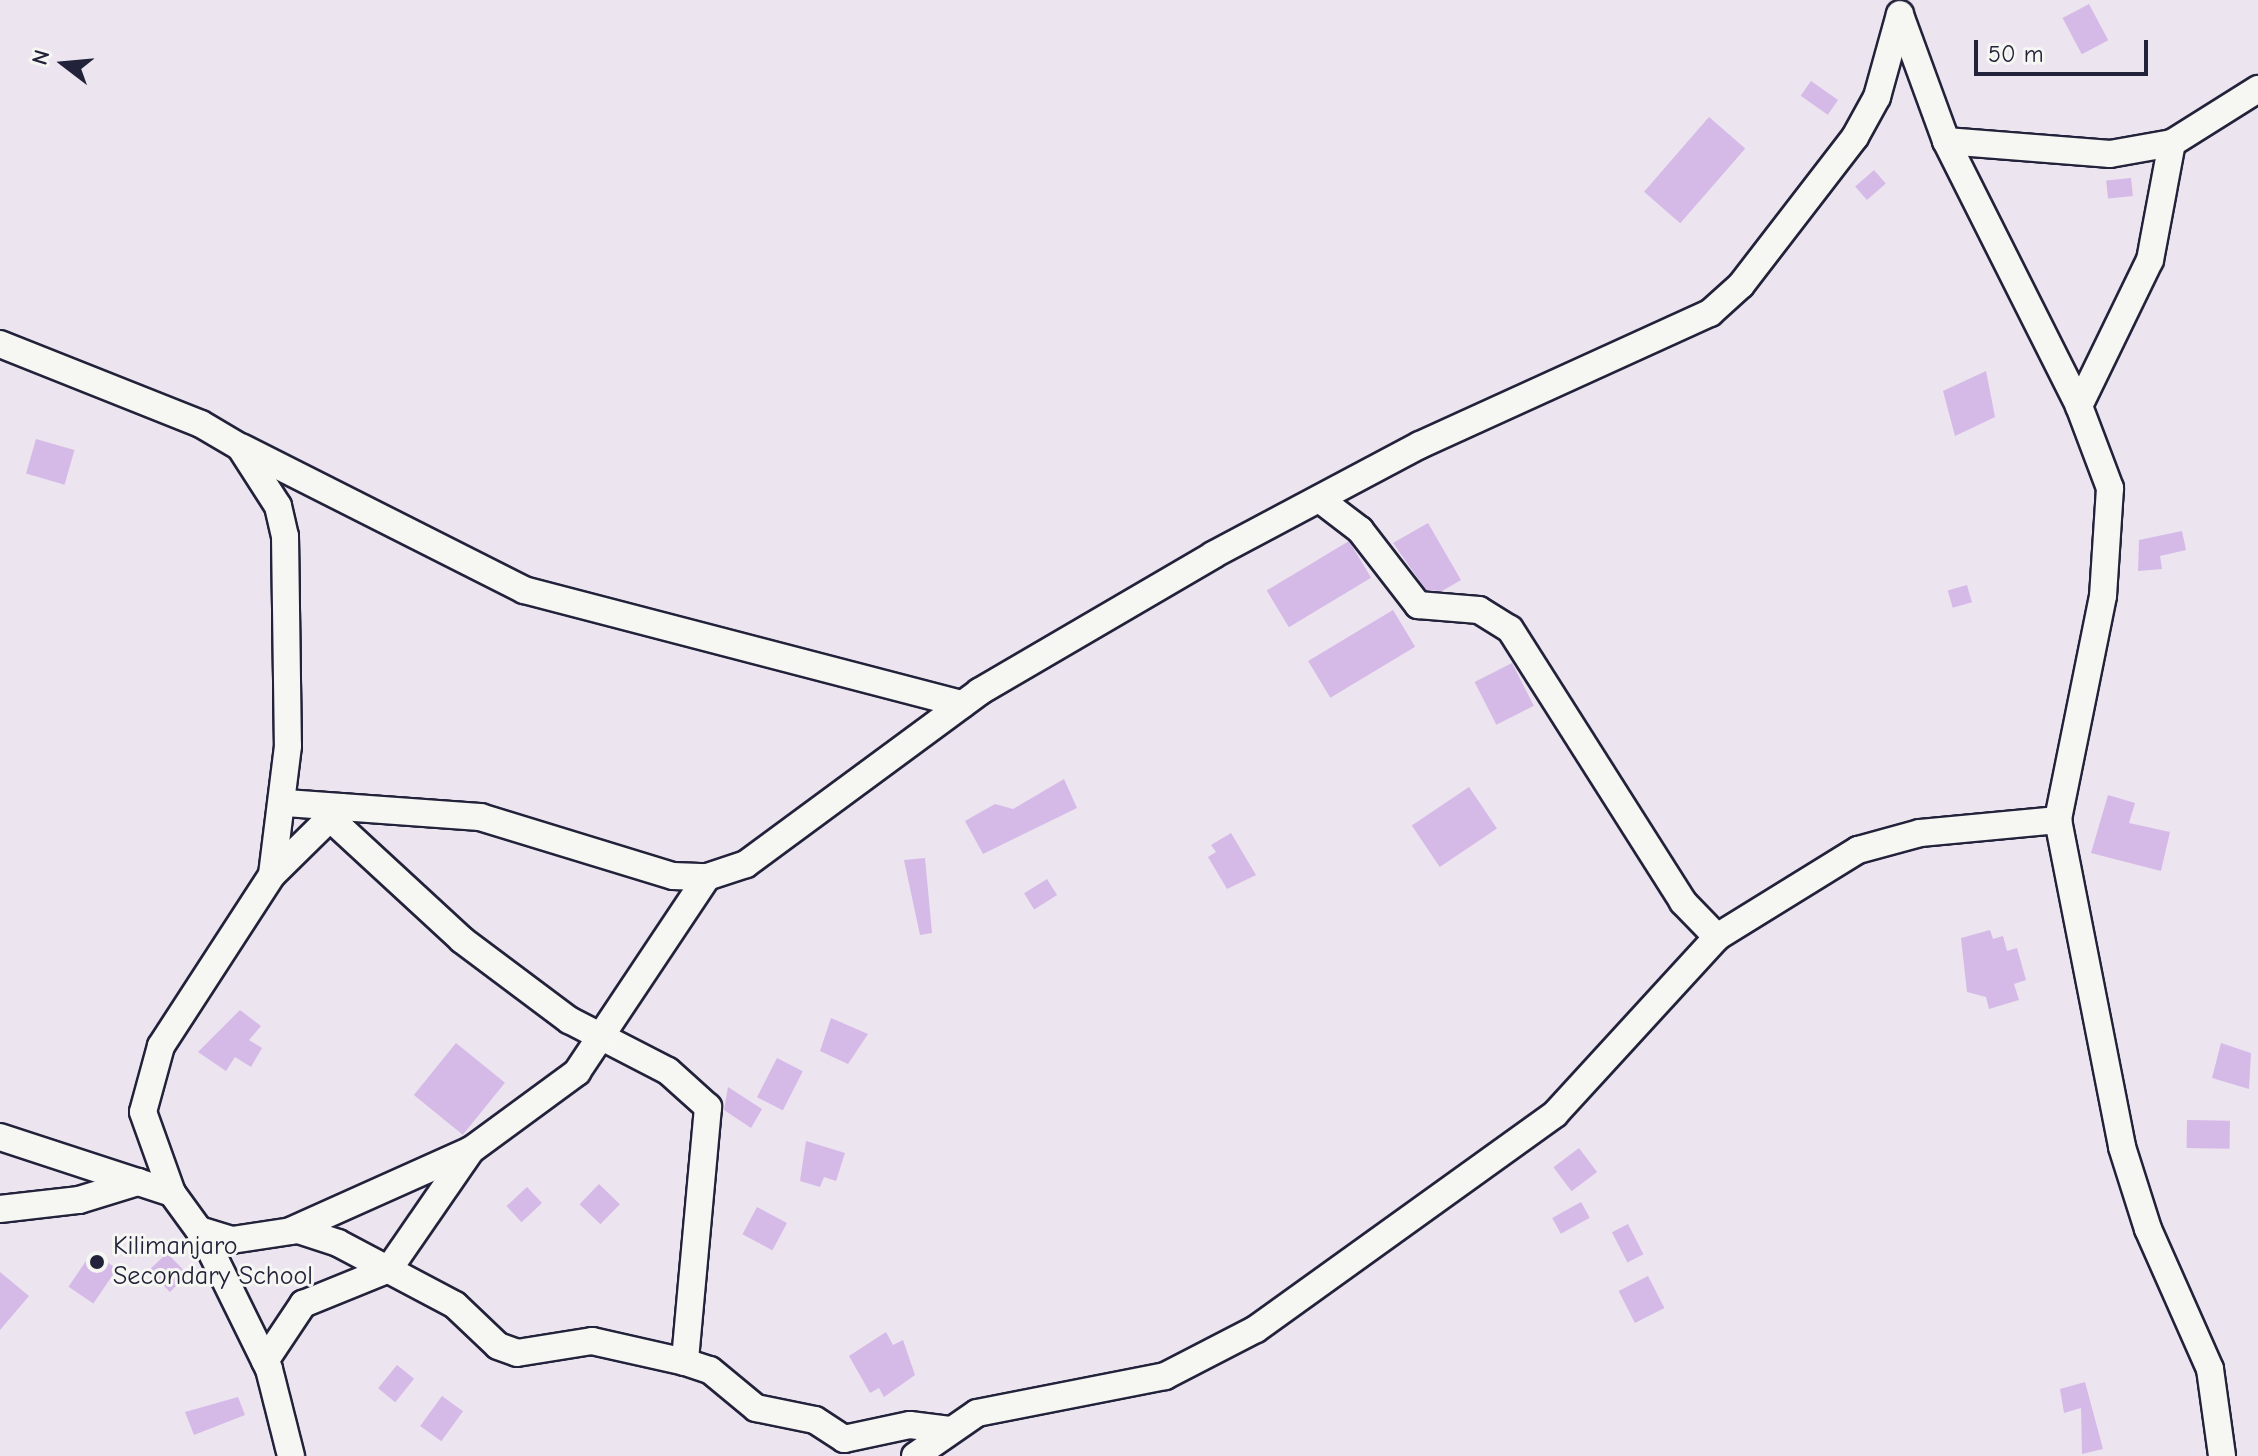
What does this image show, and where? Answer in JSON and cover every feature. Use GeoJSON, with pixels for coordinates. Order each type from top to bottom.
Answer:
{"type":"FeatureCollection","features":[{"type":"Feature","properties":{"kind":"street"},"geometry":{"type":"LineString","coordinates":[[1898,7],[1946,141],[2079,406],[2110,488],[2112,539],[2058,820],[2122,1147],[2148,1229],[2210,1369],[2222,1456]]}},
{"type":"Feature","properties":{"kind":"street"},"geometry":{"type":"LineString","coordinates":[[285,803],[337,811],[480,817],[640,869],[707,877],[758,857],[962,704],[1213,555],[1322,501],[1420,445],[1727,300],[1861,127],[1898,7]]}},
{"type":"Feature","properties":{"kind":"street"},"geometry":{"type":"LineString","coordinates":[[1946,141],[2089,154],[2172,143],[2258,89]]}},
{"type":"Feature","properties":{"kind":"street"},"geometry":{"type":"LineString","coordinates":[[2079,406],[2150,260],[2172,143]]}},
{"type":"Feature","properties":{"kind":"street"},"geometry":{"type":"LineString","coordinates":[[0,344],[201,424],[240,447],[524,590],[962,704]]}},
{"type":"Feature","properties":{"kind":"street"},"geometry":{"type":"LineString","coordinates":[[240,447],[269,484],[285,536],[285,803],[272,875]]}},
{"type":"Feature","properties":{"kind":"street"},"geometry":{"type":"LineString","coordinates":[[1322,501],[1360,530],[1418,605],[1479,610],[1510,629],[1683,902],[1717,937]]}},
{"type":"Feature","properties":{"kind":"street"},"geometry":{"type":"LineString","coordinates":[[291,1456],[265,1361],[199,1230],[172,1193],[145,1131],[148,1076],[272,875],[337,811]]}},
{"type":"Feature","properties":{"kind":"street"},"geometry":{"type":"LineString","coordinates":[[337,811],[462,940],[601,1040],[668,1071],[708,1107],[685,1362]]}},
{"type":"Feature","properties":{"kind":"street"},"geometry":{"type":"LineString","coordinates":[[915,1456],[950,1430],[1026,1399],[1165,1376],[1256,1329],[1555,1114],[1717,937],[1883,839],[2058,820]]}},
{"type":"Feature","properties":{"kind":"street"},"geometry":{"type":"LineString","coordinates":[[199,1230],[232,1240],[290,1231],[471,1150],[557,1091],[601,1040],[707,877]]}},
{"type":"Feature","properties":{"kind":"street"},"geometry":{"type":"LineString","coordinates":[[0,1137],[172,1193]]}},
{"type":"Feature","properties":{"kind":"street"},"geometry":{"type":"LineString","coordinates":[[265,1361],[303,1304],[389,1269],[471,1150]]}},
{"type":"Feature","properties":{"kind":"street"},"geometry":{"type":"LineString","coordinates":[[0,1209],[79,1200],[138,1182]]}},
{"type":"Feature","properties":{"kind":"street"},"geometry":{"type":"LineString","coordinates":[[290,1231],[338,1243],[455,1305],[508,1350],[592,1341],[685,1362],[710,1370],[756,1408],[815,1420],[844,1439],[910,1425],[950,1430]]}},
{"type":"Feature","properties":{"kind":"building"},"geometry":{"type":"Polygon","coordinates":[[[2089,4],[2108,40],[2082,54],[2063,18],[2089,4]]]}},
{"type":"Feature","properties":{"kind":"building"},"geometry":{"type":"Polygon","coordinates":[[[1811,81],[1838,100],[1828,115],[1801,96],[1811,81]]]}},
{"type":"Feature","properties":{"kind":"building"},"geometry":{"type":"Polygon","coordinates":[[[1709,117],[1745,148],[1680,223],[1644,192],[1709,117]]]}},
{"type":"Feature","properties":{"kind":"building"},"geometry":{"type":"Polygon","coordinates":[[[1874,170],[1886,184],[1867,200],[1855,186],[1874,170]]]}},
{"type":"Feature","properties":{"kind":"building"},"geometry":{"type":"Polygon","coordinates":[[[2131,178],[2133,196],[2108,199],[2106,181],[2131,178]]]}},
{"type":"Feature","properties":{"kind":"building"},"geometry":{"type":"Polygon","coordinates":[[[1986,371],[1995,417],[1955,436],[1943,391],[1986,371]]]}},
{"type":"Feature","properties":{"kind":"building"},"geometry":{"type":"Polygon","coordinates":[[[36,439],[74,450],[65,485],[26,474],[36,439]]]}},
{"type":"Feature","properties":{"kind":"building"},"geometry":{"type":"Polygon","coordinates":[[[1428,523],[1461,580],[1442,591],[1426,590],[1393,543],[1428,523]]]}},
{"type":"Feature","properties":{"kind":"building"},"geometry":{"type":"Polygon","coordinates":[[[2182,531],[2186,550],[2160,556],[2162,569],[2138,571],[2139,540],[2182,531]]]}},
{"type":"Feature","properties":{"kind":"building"},"geometry":{"type":"Polygon","coordinates":[[[1349,541],[1371,578],[1289,627],[1267,590],[1349,541]]]}},
{"type":"Feature","properties":{"kind":"building"},"geometry":{"type":"Polygon","coordinates":[[[1967,585],[1972,602],[1953,608],[1948,591],[1967,585]]]}},
{"type":"Feature","properties":{"kind":"building"},"geometry":{"type":"Polygon","coordinates":[[[1393,610],[1415,647],[1330,698],[1308,661],[1393,610]]]}},
{"type":"Feature","properties":{"kind":"building"},"geometry":{"type":"Polygon","coordinates":[[[1512,663],[1534,706],[1496,725],[1475,682],[1512,663]]]}},
{"type":"Feature","properties":{"kind":"building"},"geometry":{"type":"Polygon","coordinates":[[[1064,779],[1077,808],[983,854],[965,821],[995,804],[1013,809],[1064,779]]]}},
{"type":"Feature","properties":{"kind":"building"},"geometry":{"type":"Polygon","coordinates":[[[1469,787],[1497,828],[1440,867],[1412,826],[1469,787]]]}},
{"type":"Feature","properties":{"kind":"building"},"geometry":{"type":"Polygon","coordinates":[[[2108,795],[2135,803],[2129,823],[2170,832],[2161,871],[2091,853],[2108,795]]]}},
{"type":"Feature","properties":{"kind":"building"},"geometry":{"type":"Polygon","coordinates":[[[1231,833],[1256,875],[1227,889],[1208,857],[1216,852],[1211,845],[1231,833]]]}},
{"type":"Feature","properties":{"kind":"building"},"geometry":{"type":"Polygon","coordinates":[[[925,858],[932,933],[920,935],[904,860],[925,858]]]}},
{"type":"Feature","properties":{"kind":"building"},"geometry":{"type":"Polygon","coordinates":[[[1047,879],[1057,895],[1034,909],[1024,893],[1047,879]]]}},
{"type":"Feature","properties":{"kind":"building"},"geometry":{"type":"Polygon","coordinates":[[[1990,930],[1993,939],[2003,936],[2007,951],[2017,948],[2026,980],[2014,984],[2019,1000],[1989,1009],[1986,997],[1967,992],[1961,938],[1990,930]]]}},
{"type":"Feature","properties":{"kind":"building"},"geometry":{"type":"Polygon","coordinates":[[[240,1010],[261,1026],[249,1040],[262,1048],[251,1067],[235,1057],[226,1071],[198,1052],[240,1010]]]}},
{"type":"Feature","properties":{"kind":"building"},"geometry":{"type":"Polygon","coordinates":[[[831,1018],[868,1034],[848,1064],[820,1051],[831,1018]]]}},
{"type":"Feature","properties":{"kind":"building"},"geometry":{"type":"Polygon","coordinates":[[[456,1043],[505,1083],[463,1135],[414,1095],[456,1043]]]}},
{"type":"Feature","properties":{"kind":"building"},"geometry":{"type":"Polygon","coordinates":[[[2221,1043],[2251,1053],[2249,1089],[2212,1078],[2221,1043]]]}},
{"type":"Feature","properties":{"kind":"building"},"geometry":{"type":"Polygon","coordinates":[[[777,1058],[803,1071],[783,1110],[757,1097],[777,1058]]]}},
{"type":"Feature","properties":{"kind":"building"},"geometry":{"type":"Polygon","coordinates":[[[728,1087],[762,1109],[751,1128],[724,1110],[728,1087]]]}},
{"type":"Feature","properties":{"kind":"building"},"geometry":{"type":"Polygon","coordinates":[[[2187,1120],[2230,1121],[2230,1149],[2187,1148],[2187,1120]]]}},
{"type":"Feature","properties":{"kind":"building"},"geometry":{"type":"Polygon","coordinates":[[[806,1141],[845,1153],[836,1181],[824,1177],[820,1187],[800,1181],[806,1141]]]}},
{"type":"Feature","properties":{"kind":"building"},"geometry":{"type":"Polygon","coordinates":[[[1579,1148],[1597,1172],[1571,1191],[1553,1167],[1579,1148]]]}},
{"type":"Feature","properties":{"kind":"building"},"geometry":{"type":"Polygon","coordinates":[[[599,1184],[620,1204],[600,1224],[580,1204],[599,1184]]]}},
{"type":"Feature","properties":{"kind":"building"},"geometry":{"type":"Polygon","coordinates":[[[527,1187],[542,1203],[522,1222],[507,1206],[527,1187]]]}},
{"type":"Feature","properties":{"kind":"building"},"geometry":{"type":"Polygon","coordinates":[[[1581,1202],[1590,1218],[1561,1234],[1552,1218],[1581,1202]]]}},
{"type":"Feature","properties":{"kind":"building"},"geometry":{"type":"Polygon","coordinates":[[[757,1207],[787,1223],[772,1250],[742,1234],[757,1207]]]}},
{"type":"Feature","properties":{"kind":"building"},"geometry":{"type":"Polygon","coordinates":[[[1628,1224],[1643,1254],[1627,1262],[1612,1232],[1628,1224]]]}},
{"type":"Feature","properties":{"kind":"building"},"geometry":{"type":"Polygon","coordinates":[[[92,1252],[117,1269],[93,1304],[69,1287],[92,1252]]]}},
{"type":"Feature","properties":{"kind":"building"},"geometry":{"type":"Polygon","coordinates":[[[167,1253],[188,1275],[170,1292],[149,1270],[167,1253]]]}},
{"type":"Feature","properties":{"kind":"building"},"geometry":{"type":"Polygon","coordinates":[[[0,1272],[29,1296],[0,1330],[0,1272]]]}},
{"type":"Feature","properties":{"kind":"building"},"geometry":{"type":"Polygon","coordinates":[[[1648,1276],[1664,1308],[1635,1323],[1619,1291],[1648,1276]]]}},
{"type":"Feature","properties":{"kind":"building"},"geometry":{"type":"Polygon","coordinates":[[[886,1332],[893,1345],[903,1340],[915,1375],[884,1397],[879,1388],[870,1393],[849,1356],[886,1332]]]}},
{"type":"Feature","properties":{"kind":"building"},"geometry":{"type":"Polygon","coordinates":[[[397,1365],[414,1379],[395,1402],[378,1388],[397,1365]]]}},
{"type":"Feature","properties":{"kind":"building"},"geometry":{"type":"Polygon","coordinates":[[[2085,1382],[2103,1449],[2082,1454],[2081,1408],[2064,1413],[2060,1389],[2085,1382]]]}},
{"type":"Feature","properties":{"kind":"building"},"geometry":{"type":"Polygon","coordinates":[[[442,1396],[463,1411],[441,1441],[420,1426],[442,1396]]]}},
{"type":"Feature","properties":{"kind":"building"},"geometry":{"type":"Polygon","coordinates":[[[238,1397],[245,1415],[194,1435],[185,1412],[238,1397]]]}},
{"type":"Feature","properties":{"kind":"place","name":"Kilimanjaro Secondary School"},"geometry":{"type":"Point","coordinates":[97,1262]}}]}
